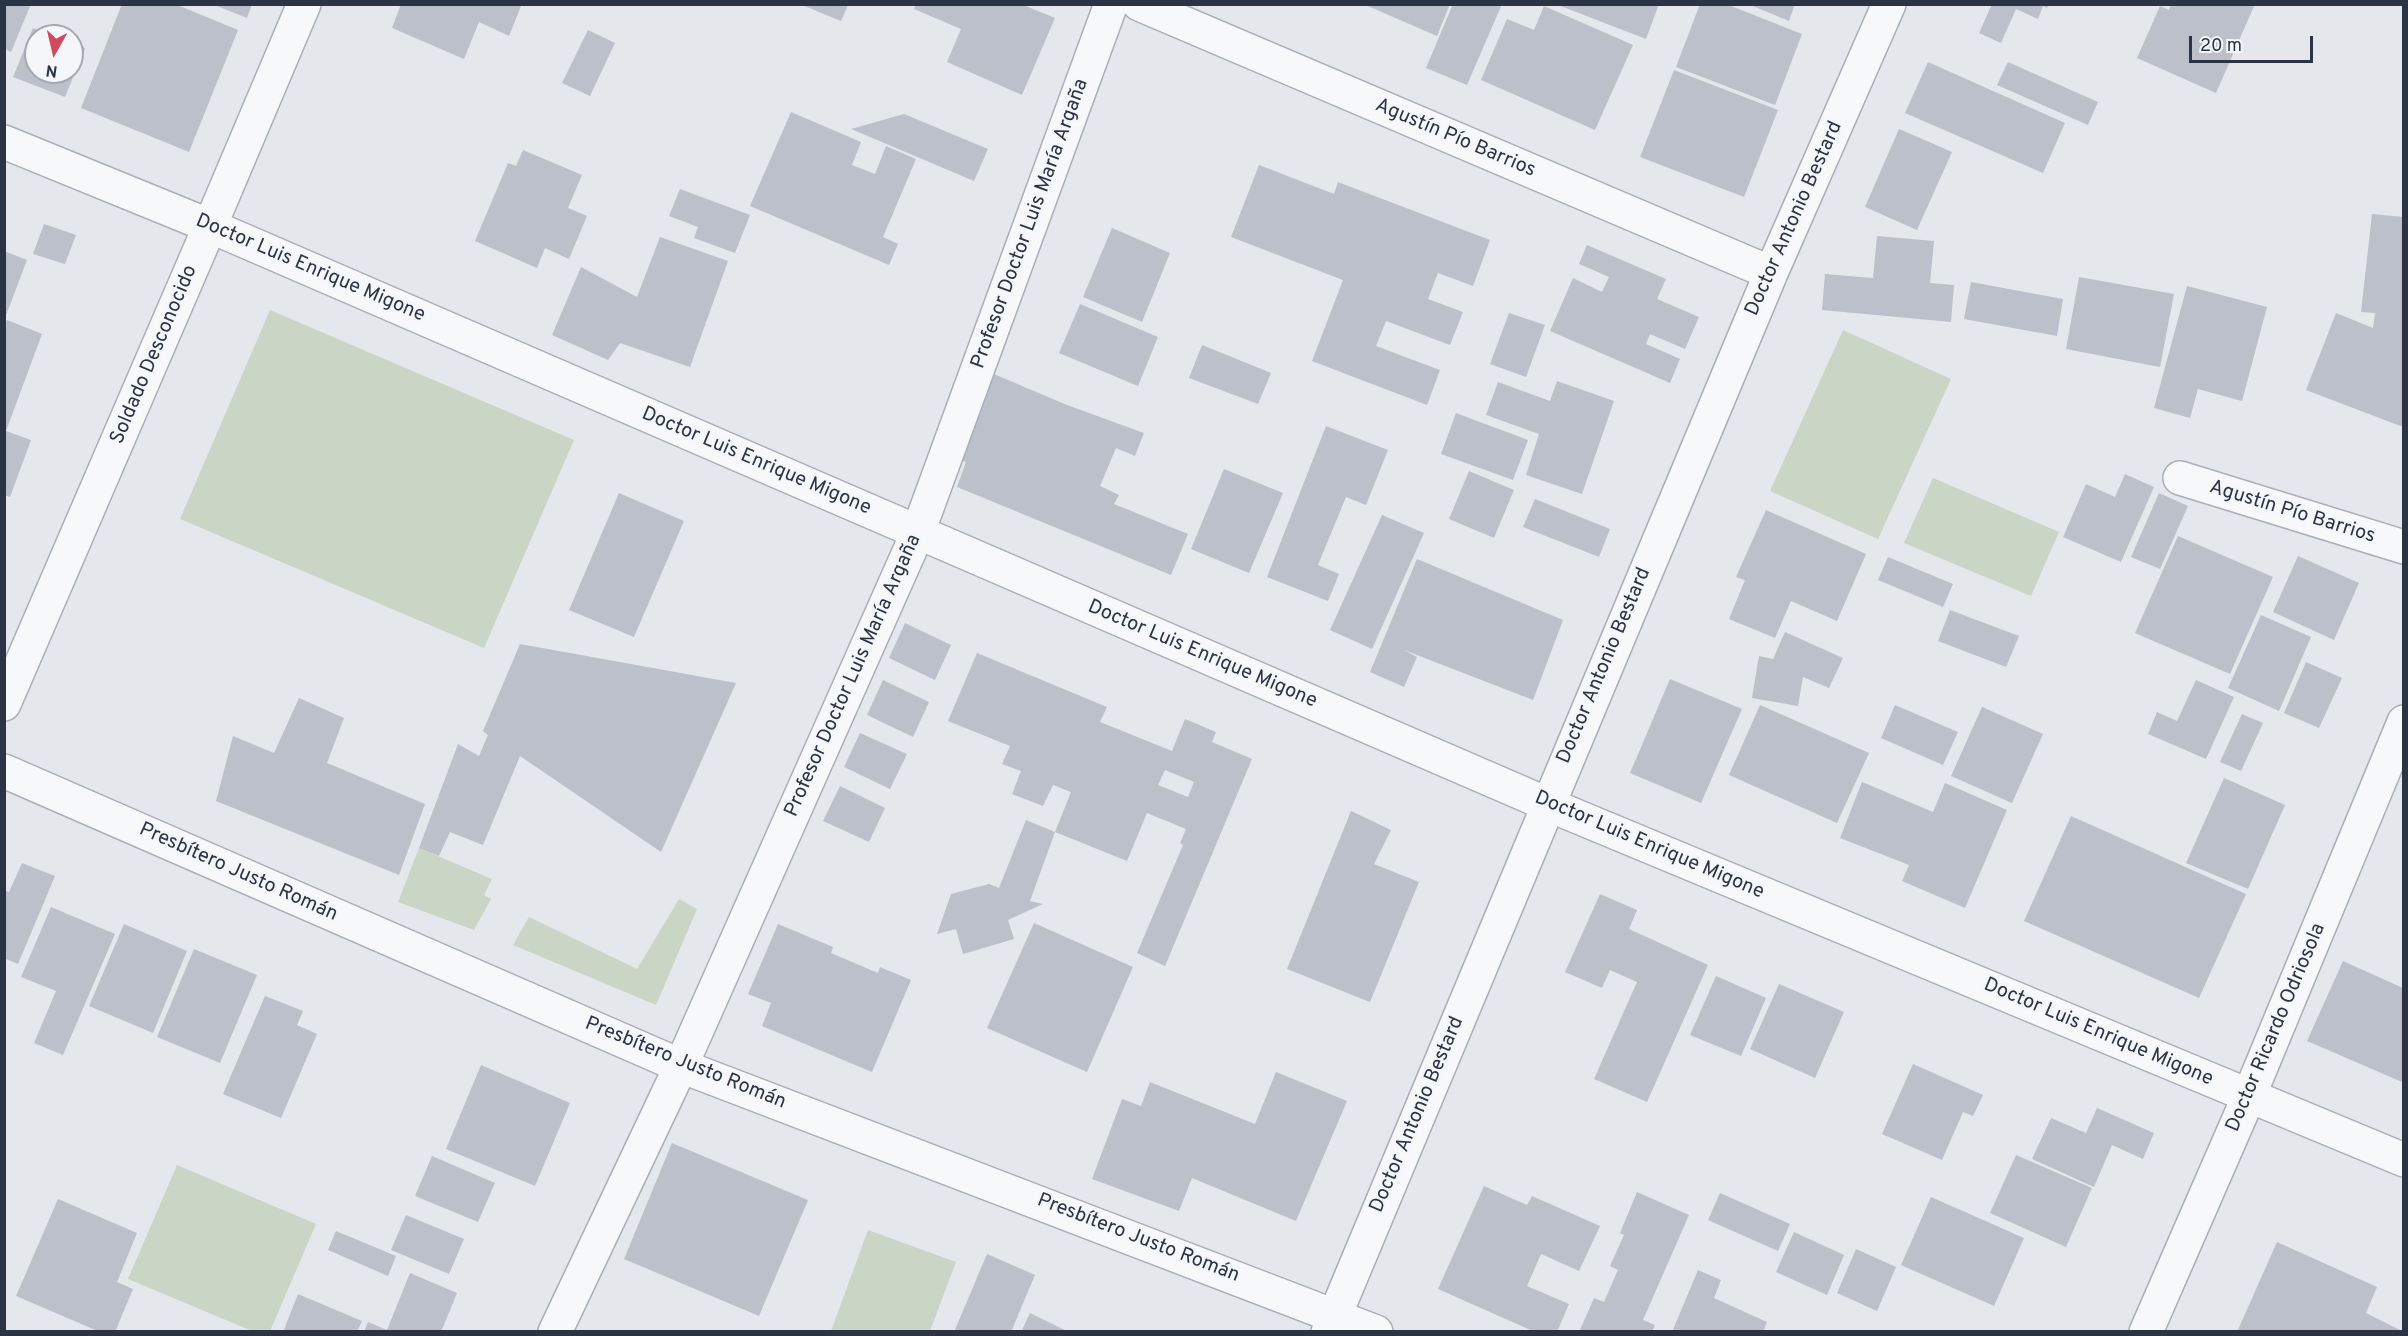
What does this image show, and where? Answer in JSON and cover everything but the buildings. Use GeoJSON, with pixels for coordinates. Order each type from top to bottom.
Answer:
{"type":"FeatureCollection","features":[{"type":"Feature","properties":{"kind":"street","name":"Soldado Desconocido"},"geometry":{"type":"LineString","coordinates":[[4,704],[304,4]]}},
{"type":"Feature","properties":{"kind":"street","name":"Profesor Doctor Luis María Argaña"},"geometry":{"type":"LineString","coordinates":[[555,1332],[681,1066],[918,532],[1111,4]]}},
{"type":"Feature","properties":{"kind":"street","name":"Agustín Pío Barrios"},"geometry":{"type":"LineString","coordinates":[[1139,4],[1771,273]]}},
{"type":"Feature","properties":{"kind":"street","name":"Doctor Antonio Bestard"},"geometry":{"type":"LineString","coordinates":[[1332,1323],[1547,804],[1771,273],[1889,4]]}},
{"type":"Feature","properties":{"kind":"street","name":"Doctor Luis Enrique Migone"},"geometry":{"type":"LineString","coordinates":[[4,142],[210,226],[1547,804],[2403,1160]]}},
{"type":"Feature","properties":{"kind":"street","name":"Agustín Pío Barrios"},"geometry":{"type":"LineString","coordinates":[[2180,478],[2403,547]]}},
{"type":"Feature","properties":{"kind":"street","name":"Doctor Ricardo Odriosola"},"geometry":{"type":"LineString","coordinates":[[2146,1332],[2249,1096],[2403,723]]}},
{"type":"Feature","properties":{"kind":"street","name":"Presbítero Justo Román"},"geometry":{"type":"LineString","coordinates":[[4,771],[681,1066],[1332,1323],[1376,1332]]}},
{"type":"Feature","properties":{"kind":"green space"},"geometry":{"type":"Polygon","coordinates":[[[270,310],[574,440],[484,648],[180,519],[270,310]]]}},
{"type":"Feature","properties":{"kind":"green space"},"geometry":{"type":"Polygon","coordinates":[[[1843,330],[1951,379],[1878,539],[1770,491],[1843,330]]]}},
{"type":"Feature","properties":{"kind":"green space"},"geometry":{"type":"Polygon","coordinates":[[[1933,478],[2059,532],[2031,596],[1904,543],[1933,478]]]}},
{"type":"Feature","properties":{"kind":"green space"},"geometry":{"type":"Polygon","coordinates":[[[419,848],[492,879],[484,895],[491,899],[474,930],[398,902],[419,848]]]}},
{"type":"Feature","properties":{"kind":"green space"},"geometry":{"type":"Polygon","coordinates":[[[679,899],[697,909],[656,1005],[513,945],[529,917],[637,969],[679,899]]]}},
{"type":"Feature","properties":{"kind":"green space"},"geometry":{"type":"Polygon","coordinates":[[[177,1165],[316,1224],[270,1331],[252,1331],[128,1279],[177,1165]]]}},
{"type":"Feature","properties":{"kind":"green space"},"geometry":{"type":"Polygon","coordinates":[[[868,1230],[956,1262],[930,1331],[831,1331],[868,1230]]]}}]}
